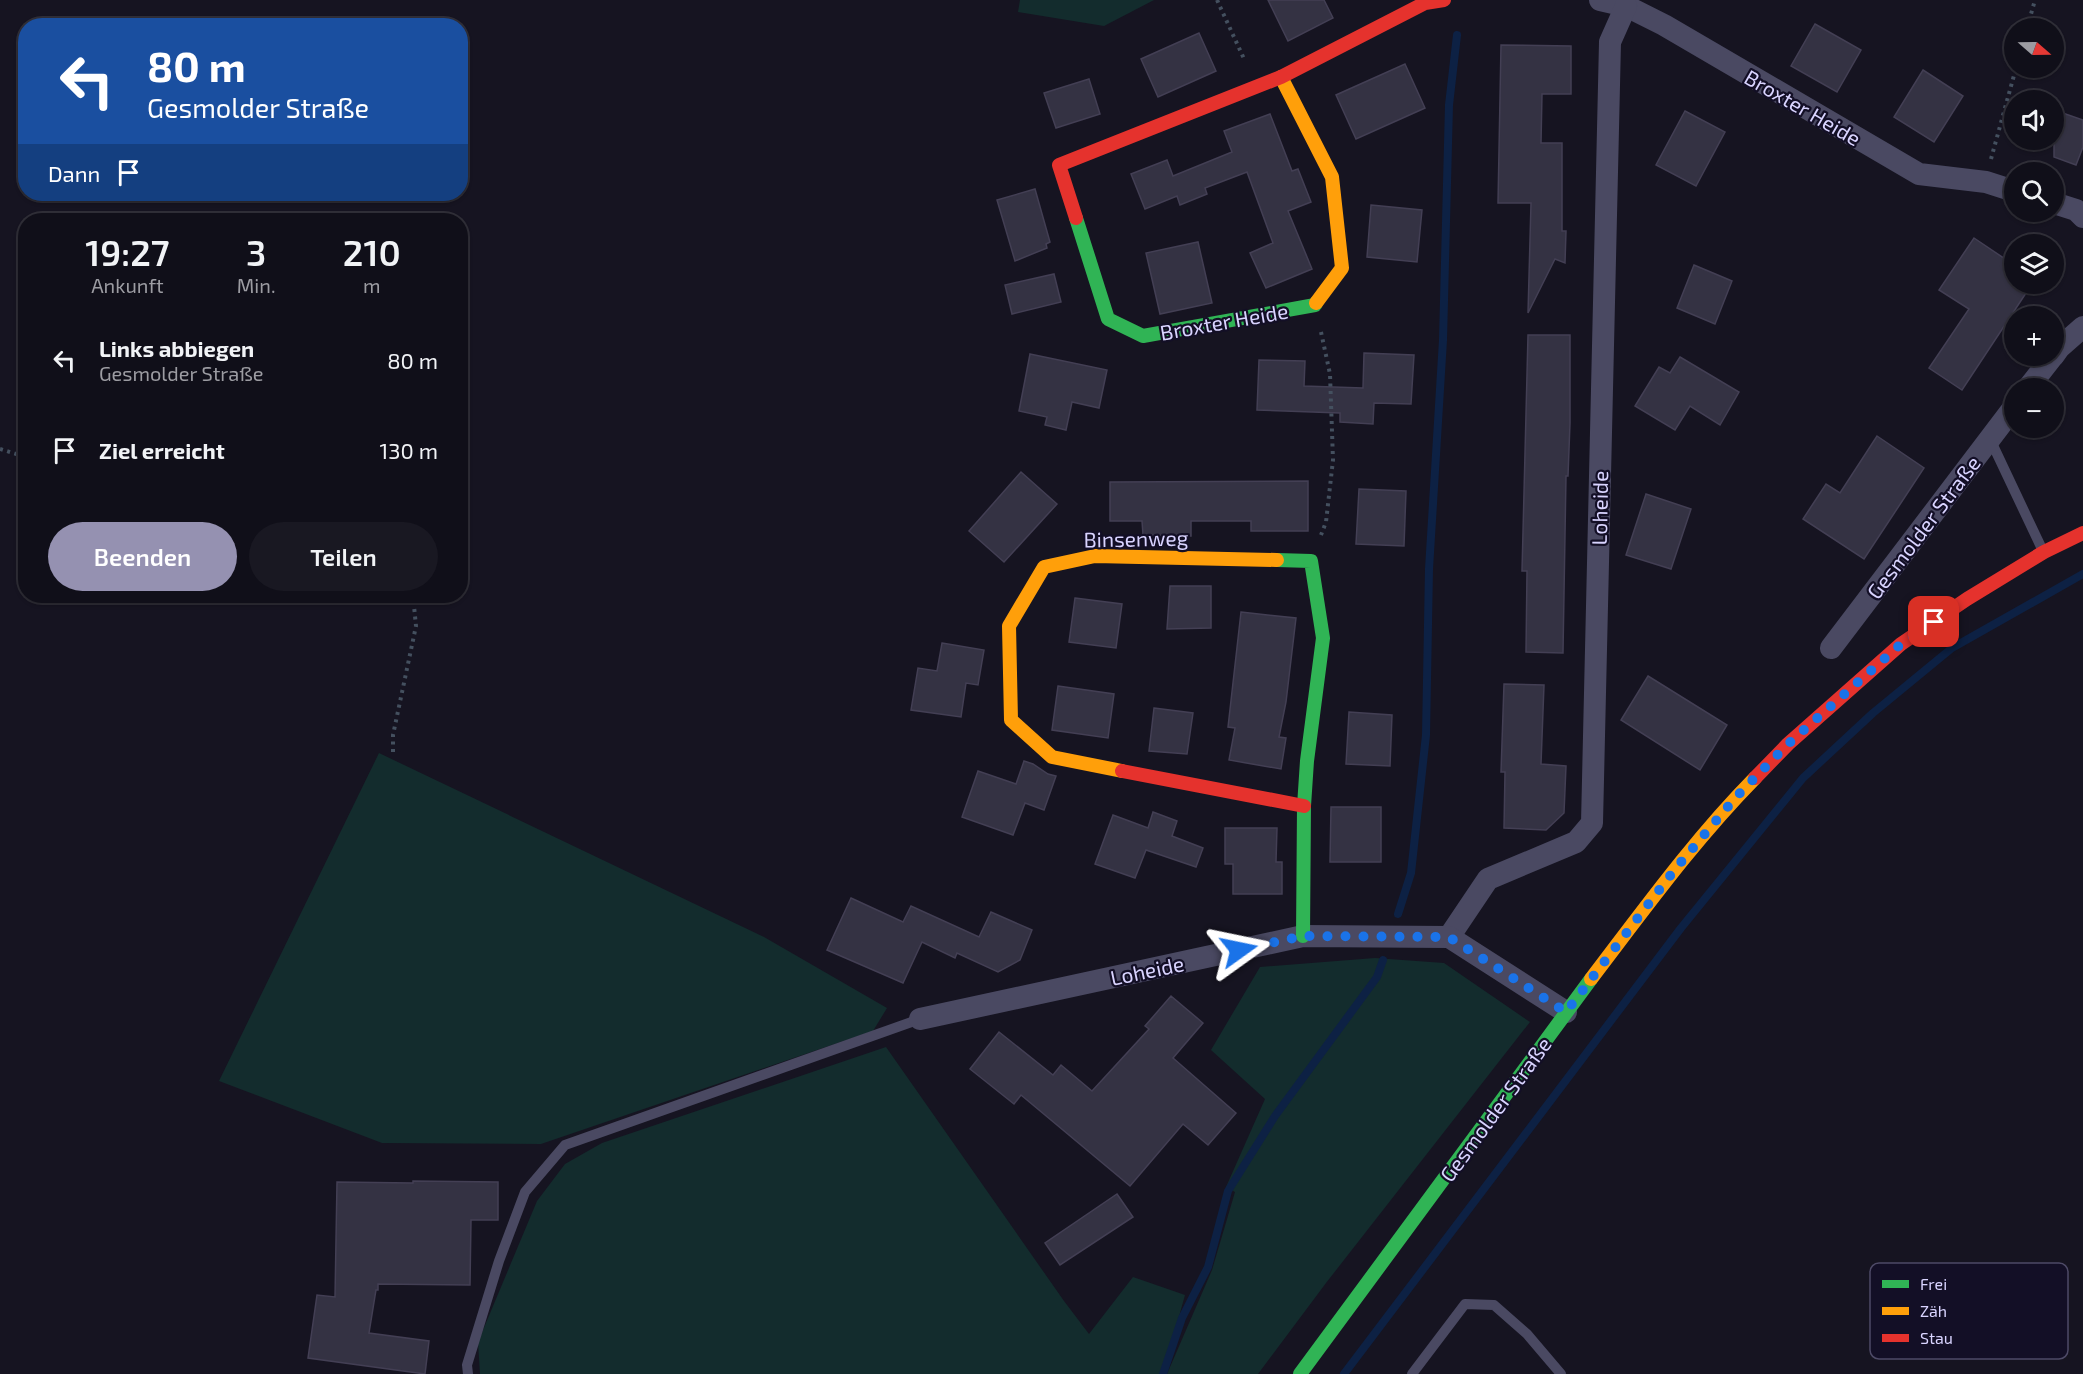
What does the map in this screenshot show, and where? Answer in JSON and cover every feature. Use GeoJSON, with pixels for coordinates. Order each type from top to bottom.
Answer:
{"type":"FeatureCollection","features":[{"type":"Feature","properties":{"kind":"street","name":"Broxter Heide"},"geometry":{"type":"LineString","coordinates":[[1281,77],[1332,177],[1342,268],[1315,305],[1143,336],[1108,319],[1059,165],[1281,77],[1425,3],[1444,0]]}},
{"type":"Feature","properties":{"kind":"street","name":"Broxter Heide"},"geometry":{"type":"LineString","coordinates":[[1600,0],[1626,6],[1664,26],[1918,174],[1986,182],[2004,187]]}},
{"type":"Feature","properties":{"kind":"street","name":"Loheide"},"geometry":{"type":"LineString","coordinates":[[920,1019],[1303,936],[1449,937],[1488,879],[1576,842],[1592,823],[1610,42],[1626,6]]}},
{"type":"Feature","properties":{"kind":"street"},"geometry":{"type":"LineString","coordinates":[[2064,206],[2076,210],[2083,217]]}},
{"type":"Feature","properties":{"kind":"street"},"geometry":{"type":"LineString","coordinates":[[2064,344],[2083,327]]}},
{"type":"Feature","properties":{"kind":"street"},"geometry":{"type":"LineString","coordinates":[[2036,378],[2045,366]]}},
{"type":"Feature","properties":{"kind":"street","name":"Gesmolder Straße"},"geometry":{"type":"LineString","coordinates":[[1831,648],[2004,421]]}},
{"type":"Feature","properties":{"kind":"street","name":"Gesmolder Straße"},"geometry":{"type":"LineString","coordinates":[[1300,1374],[1566,1012],[1676,868],[1736,797],[1788,744],[1901,644],[1967,599],[2044,552],[2083,533]]}},
{"type":"Feature","properties":{"kind":"street","name":"Binsenweg"},"geometry":{"type":"LineString","coordinates":[[1304,807],[1052,757],[1011,720],[1009,626],[1044,567],[1095,556],[1311,561]]}},
{"type":"Feature","properties":{"kind":"street"},"geometry":{"type":"LineString","coordinates":[[1303,936],[1304,807],[1307,761],[1323,638],[1311,561]]}},
{"type":"Feature","properties":{"kind":"street"},"geometry":{"type":"LineString","coordinates":[[1449,937],[1566,1012]]}},
{"type":"Feature","properties":{"kind":"lane"},"geometry":{"type":"LineString","coordinates":[[1990,440],[2044,552]]}},
{"type":"Feature","properties":{"kind":"lane"},"geometry":{"type":"LineString","coordinates":[[468,1369],[499,1261],[525,1192],[565,1145],[920,1019]]}},
{"type":"Feature","properties":{"kind":"lane"},"geometry":{"type":"LineString","coordinates":[[1412,1374],[1465,1304],[1494,1305],[1527,1334],[1562,1374]]}},
{"type":"Feature","properties":{"kind":"path"},"geometry":{"type":"LineString","coordinates":[[1217,0],[1257,86]]}},
{"type":"Feature","properties":{"kind":"path"},"geometry":{"type":"LineString","coordinates":[[2030,18],[2035,0]]}},
{"type":"Feature","properties":{"kind":"path"},"geometry":{"type":"LineString","coordinates":[[1986,182],[2013,78]]}},
{"type":"Feature","properties":{"kind":"path"},"geometry":{"type":"LineString","coordinates":[[1311,561],[1326,522],[1333,460],[1330,374],[1315,305]]}},
{"type":"Feature","properties":{"kind":"path"},"geometry":{"type":"LineString","coordinates":[[0,449],[18,455]]}},
{"type":"Feature","properties":{"kind":"path"},"geometry":{"type":"LineString","coordinates":[[393,752],[393,735],[416,626],[414,603]]}},
{"type":"Feature","properties":{"kind":"green space"},"geometry":{"type":"Polygon","coordinates":[[[1020,0],[1154,0],[1104,26],[1018,12],[1020,0]]]}},
{"type":"Feature","properties":{"kind":"green space"},"geometry":{"type":"Polygon","coordinates":[[[379,753],[764,937],[887,1008],[873,1031],[541,1144],[382,1143],[219,1081],[379,753]]]}},
{"type":"Feature","properties":{"kind":"green space"},"geometry":{"type":"Polygon","coordinates":[[[1375,958],[1444,963],[1530,1022],[1326,1283],[1258,1374],[1167,1374],[1212,1270],[1235,1192],[1226,1187],[1265,1099],[1211,1050],[1260,967],[1375,958]]]}},
{"type":"Feature","properties":{"kind":"green space"},"geometry":{"type":"Polygon","coordinates":[[[886,1047],[1089,1334],[1133,1277],[1185,1295],[1163,1374],[480,1374],[478,1342],[537,1201],[565,1164],[602,1143],[886,1047]]]}},
{"type":"Feature","properties":{"kind":"building"},"geometry":{"type":"Polygon","coordinates":[[[1268,0],[1324,0],[1333,18],[1288,41],[1268,0]]]}},
{"type":"Feature","properties":{"kind":"building"},"geometry":{"type":"Polygon","coordinates":[[[1815,24],[1861,50],[1837,92],[1791,66],[1815,24]]]}},
{"type":"Feature","properties":{"kind":"building"},"geometry":{"type":"Polygon","coordinates":[[[1199,33],[1216,71],[1158,97],[1141,59],[1199,33]]]}},
{"type":"Feature","properties":{"kind":"building"},"geometry":{"type":"Polygon","coordinates":[[[1501,45],[1571,46],[1571,94],[1542,94],[1541,143],[1562,143],[1562,231],[1566,231],[1565,263],[1555,259],[1528,313],[1531,203],[1498,203],[1501,45]]]}},
{"type":"Feature","properties":{"kind":"building"},"geometry":{"type":"Polygon","coordinates":[[[1405,64],[1425,108],[1356,139],[1336,95],[1405,64]]]}},
{"type":"Feature","properties":{"kind":"building"},"geometry":{"type":"Polygon","coordinates":[[[1923,70],[1963,96],[1934,142],[1894,117],[1923,70]]]}},
{"type":"Feature","properties":{"kind":"building"},"geometry":{"type":"Polygon","coordinates":[[[1089,79],[1100,114],[1056,128],[1044,93],[1089,79]]]}},
{"type":"Feature","properties":{"kind":"building"},"geometry":{"type":"Polygon","coordinates":[[[1685,111],[1725,132],[1696,186],[1656,165],[1685,111]]]}},
{"type":"Feature","properties":{"kind":"building"},"geometry":{"type":"Polygon","coordinates":[[[2064,113],[2083,120],[2083,147],[2076,165],[2054,157],[2054,150],[2064,150],[2064,113]]]}},
{"type":"Feature","properties":{"kind":"building"},"geometry":{"type":"Polygon","coordinates":[[[1270,114],[1292,171],[1298,169],[1311,202],[1288,211],[1312,269],[1266,288],[1250,253],[1273,243],[1247,172],[1205,188],[1207,194],[1180,205],[1177,196],[1145,209],[1131,174],[1167,160],[1173,176],[1232,152],[1224,131],[1270,114]]]}},
{"type":"Feature","properties":{"kind":"building"},"geometry":{"type":"Polygon","coordinates":[[[1035,189],[1050,242],[1046,244],[1047,248],[1015,261],[997,200],[1035,189]]]}},
{"type":"Feature","properties":{"kind":"building"},"geometry":{"type":"Polygon","coordinates":[[[1371,205],[1422,210],[1417,262],[1367,257],[1371,205]]]}},
{"type":"Feature","properties":{"kind":"building"},"geometry":{"type":"Polygon","coordinates":[[[1974,238],[2004,258],[2004,294],[2025,294],[2017,306],[2004,306],[2004,326],[1962,390],[1929,368],[1969,309],[1939,290],[1974,238]]]}},
{"type":"Feature","properties":{"kind":"building"},"geometry":{"type":"Polygon","coordinates":[[[1198,242],[1212,303],[1160,314],[1146,253],[1198,242]]]}},
{"type":"Feature","properties":{"kind":"building"},"geometry":{"type":"Polygon","coordinates":[[[1694,265],[1732,281],[1715,324],[1677,308],[1694,265]]]}},
{"type":"Feature","properties":{"kind":"building"},"geometry":{"type":"Polygon","coordinates":[[[1054,274],[1061,302],[1012,314],[1005,285],[1054,274]]]}},
{"type":"Feature","properties":{"kind":"building"},"geometry":{"type":"Polygon","coordinates":[[[1528,335],[1570,335],[1570,423],[1568,476],[1566,476],[1563,653],[1526,652],[1527,571],[1522,571],[1528,335]]]}},
{"type":"Feature","properties":{"kind":"building"},"geometry":{"type":"Polygon","coordinates":[[[1364,353],[1414,355],[1411,404],[1374,403],[1373,424],[1340,422],[1340,413],[1257,410],[1259,360],[1305,361],[1304,386],[1363,388],[1364,353]]]}},
{"type":"Feature","properties":{"kind":"building"},"geometry":{"type":"Polygon","coordinates":[[[1030,354],[1107,370],[1099,408],[1072,402],[1066,430],[1045,425],[1047,417],[1019,411],[1030,354]]]}},
{"type":"Feature","properties":{"kind":"building"},"geometry":{"type":"Polygon","coordinates":[[[1680,357],[1739,392],[1720,425],[1690,406],[1675,430],[1635,406],[1659,367],[1670,373],[1680,357]]]}},
{"type":"Feature","properties":{"kind":"building"},"geometry":{"type":"Polygon","coordinates":[[[1877,436],[1924,468],[1864,559],[1803,519],[1826,484],[1840,493],[1877,436]]]}},
{"type":"Feature","properties":{"kind":"building"},"geometry":{"type":"Polygon","coordinates":[[[1021,472],[1057,504],[1004,562],[969,531],[1021,472]]]}},
{"type":"Feature","properties":{"kind":"building"},"geometry":{"type":"Polygon","coordinates":[[[1308,481],[1308,531],[1251,531],[1251,521],[1191,521],[1191,536],[1143,535],[1142,521],[1110,521],[1110,482],[1308,481]]]}},
{"type":"Feature","properties":{"kind":"building"},"geometry":{"type":"Polygon","coordinates":[[[1359,489],[1406,491],[1404,546],[1356,544],[1359,489]]]}},
{"type":"Feature","properties":{"kind":"building"},"geometry":{"type":"Polygon","coordinates":[[[1646,494],[1691,509],[1671,569],[1626,555],[1646,494]]]}},
{"type":"Feature","properties":{"kind":"building"},"geometry":{"type":"Polygon","coordinates":[[[1170,586],[1211,586],[1211,628],[1167,629],[1170,586]]]}},
{"type":"Feature","properties":{"kind":"building"},"geometry":{"type":"Polygon","coordinates":[[[1075,598],[1122,604],[1116,648],[1069,642],[1075,598]]]}},
{"type":"Feature","properties":{"kind":"building"},"geometry":{"type":"Polygon","coordinates":[[[1241,612],[1296,618],[1286,702],[1279,737],[1286,738],[1281,769],[1229,760],[1235,728],[1228,727],[1241,612]]]}},
{"type":"Feature","properties":{"kind":"building"},"geometry":{"type":"Polygon","coordinates":[[[942,643],[984,650],[978,685],[966,683],[961,717],[911,710],[918,668],[937,671],[942,643]]]}},
{"type":"Feature","properties":{"kind":"building"},"geometry":{"type":"Polygon","coordinates":[[[1648,676],[1727,725],[1700,770],[1621,720],[1648,676]]]}},
{"type":"Feature","properties":{"kind":"building"},"geometry":{"type":"Polygon","coordinates":[[[1504,684],[1544,685],[1541,764],[1566,766],[1564,813],[1546,830],[1504,828],[1505,772],[1501,772],[1504,684]]]}},
{"type":"Feature","properties":{"kind":"building"},"geometry":{"type":"Polygon","coordinates":[[[1058,686],[1114,694],[1108,738],[1052,730],[1058,686]]]}},
{"type":"Feature","properties":{"kind":"building"},"geometry":{"type":"Polygon","coordinates":[[[1154,708],[1193,713],[1187,754],[1149,751],[1154,708]]]}},
{"type":"Feature","properties":{"kind":"building"},"geometry":{"type":"Polygon","coordinates":[[[1349,712],[1392,715],[1390,766],[1346,764],[1349,712]]]}},
{"type":"Feature","properties":{"kind":"building"},"geometry":{"type":"Polygon","coordinates":[[[1024,761],[1056,776],[1044,810],[1025,803],[1013,835],[962,817],[978,771],[1016,784],[1024,761]]]}},
{"type":"Feature","properties":{"kind":"building"},"geometry":{"type":"Polygon","coordinates":[[[1331,807],[1381,807],[1381,862],[1330,862],[1331,807]]]}},
{"type":"Feature","properties":{"kind":"building"},"geometry":{"type":"Polygon","coordinates":[[[1153,812],[1177,821],[1172,836],[1203,848],[1196,867],[1146,850],[1135,878],[1095,864],[1113,815],[1148,828],[1153,812]]]}},
{"type":"Feature","properties":{"kind":"building"},"geometry":{"type":"Polygon","coordinates":[[[1225,828],[1277,828],[1276,862],[1282,862],[1282,894],[1233,894],[1233,864],[1225,864],[1225,828]]]}},
{"type":"Feature","properties":{"kind":"building"},"geometry":{"type":"Polygon","coordinates":[[[851,898],[903,922],[911,906],[979,937],[991,912],[1032,930],[1020,960],[998,972],[957,953],[955,958],[922,942],[903,983],[827,950],[851,898]]]}},
{"type":"Feature","properties":{"kind":"building"},"geometry":{"type":"Polygon","coordinates":[[[1171,996],[1203,1023],[1173,1058],[1236,1113],[1208,1145],[1183,1124],[1130,1186],[1021,1095],[1014,1104],[970,1069],[999,1032],[1053,1075],[1061,1065],[1092,1091],[1149,1029],[1145,1026],[1171,996]]]}},
{"type":"Feature","properties":{"kind":"building"},"geometry":{"type":"Polygon","coordinates":[[[413,1181],[498,1182],[498,1220],[471,1220],[470,1285],[378,1284],[369,1333],[429,1341],[425,1374],[308,1358],[317,1295],[335,1297],[337,1182],[413,1183],[413,1181]]]}},
{"type":"Feature","properties":{"kind":"building"},"geometry":{"type":"Polygon","coordinates":[[[1117,1194],[1133,1217],[1060,1265],[1045,1243],[1117,1194]]]}},
{"type":"Feature","properties":{"kind":"waterway"},"geometry":{"type":"LineString","coordinates":[[1398,914],[1411,873],[1426,735],[1429,569],[1443,340],[1449,105],[1457,35]]}},
{"type":"Feature","properties":{"kind":"waterway"},"geometry":{"type":"LineString","coordinates":[[1344,1374],[1681,928],[1803,778],[1873,713],[1952,648],[2083,574]]}},
{"type":"Feature","properties":{"kind":"waterway"},"geometry":{"type":"LineString","coordinates":[[1163,1374],[1182,1318],[1208,1267],[1228,1191],[1275,1116],[1377,977],[1383,960]]}},
{"type":"Feature","properties":{"kind":"traffic: fast"},"geometry":{"type":"LineString","coordinates":[[1076,218],[1108,319],[1143,336],[1316,303]]}},
{"type":"Feature","properties":{"kind":"traffic: fast"},"geometry":{"type":"LineString","coordinates":[[1277,560],[1311,561],[1323,638],[1307,761],[1304,806],[1303,936]]}},
{"type":"Feature","properties":{"kind":"traffic: fast"},"geometry":{"type":"LineString","coordinates":[[1300,1374],[1591,979]]}},
{"type":"Feature","properties":{"kind":"traffic: slow"},"geometry":{"type":"LineString","coordinates":[[1281,77],[1332,177],[1342,268],[1316,303]]}},
{"type":"Feature","properties":{"kind":"traffic: slow"},"geometry":{"type":"LineString","coordinates":[[1122,771],[1052,757],[1011,720],[1009,626],[1044,567],[1095,556],[1277,560]]}},
{"type":"Feature","properties":{"kind":"traffic: slow"},"geometry":{"type":"LineString","coordinates":[[1591,979],[1690,851],[1755,778]]}},
{"type":"Feature","properties":{"kind":"traffic: jam"},"geometry":{"type":"LineString","coordinates":[[1076,218],[1059,165],[1281,77],[1425,3],[1444,0]]}},
{"type":"Feature","properties":{"kind":"traffic: jam"},"geometry":{"type":"LineString","coordinates":[[1755,778],[1788,744],[1901,644],[1967,599],[2044,552],[2083,533]]}},
{"type":"Feature","properties":{"kind":"traffic: jam"},"geometry":{"type":"LineString","coordinates":[[1122,771],[1304,806]]}},
{"type":"Feature","properties":{"kind":"route"},"geometry":{"type":"LineString","coordinates":[[1239,950],[1303,936],[1449,937],[1566,1012],[1676,868],[1736,797],[1788,744],[1901,644],[1934,622]]}}]}
